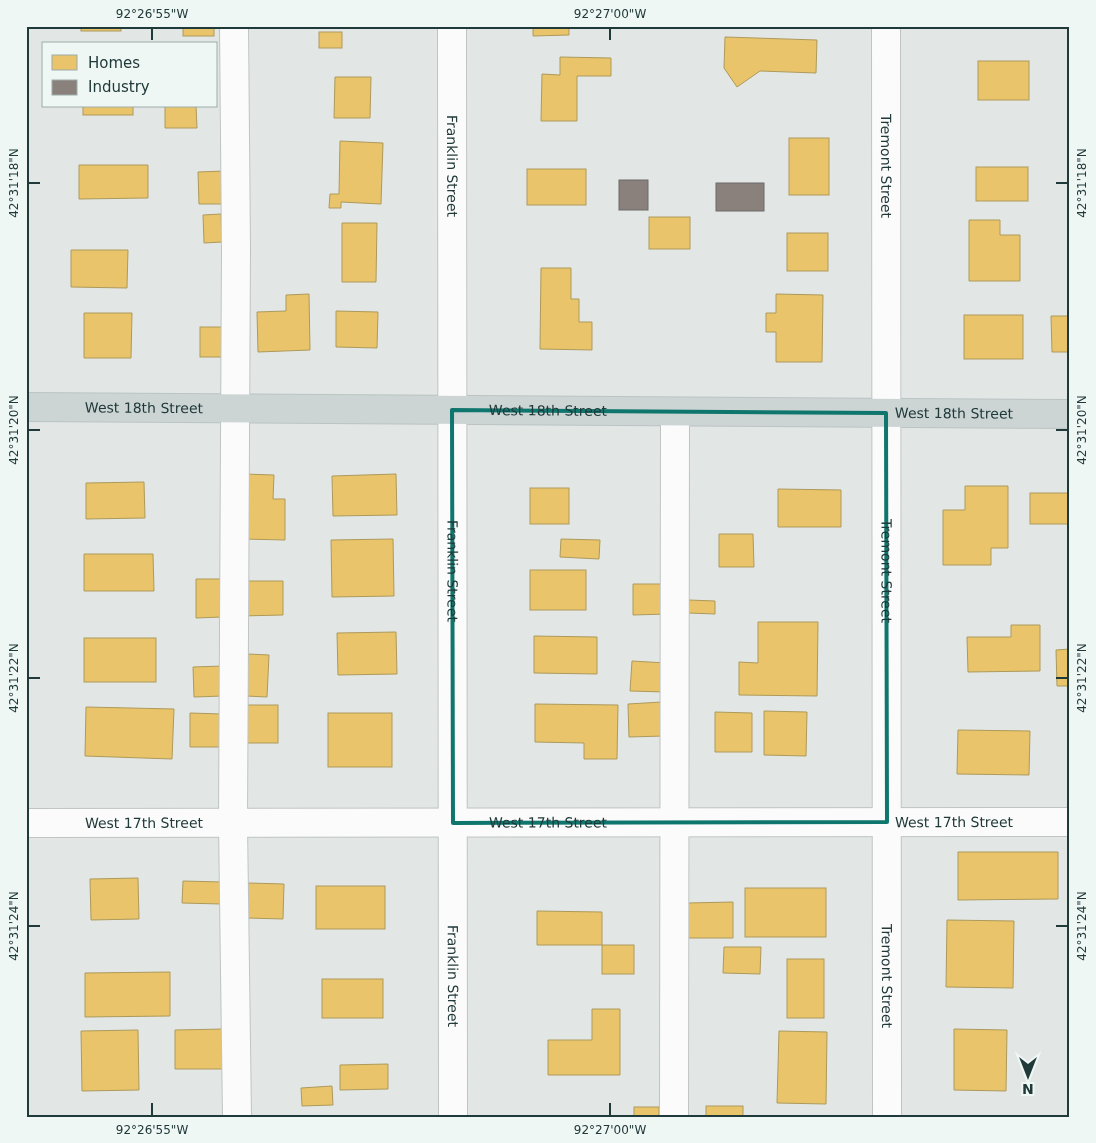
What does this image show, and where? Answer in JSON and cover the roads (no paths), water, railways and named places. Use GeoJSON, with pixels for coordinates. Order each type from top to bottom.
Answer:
{"type":"FeatureCollection","features":[{"type":"Feature","properties":{"kind":"main road","name":"West 18th Street"},"geometry":{"type":"LineString","coordinates":[[26,407],[1070,414]]}},
{"type":"Feature","properties":{"kind":"street"},"geometry":{"type":"LineString","coordinates":[[234,26],[236,249],[233,823],[237,1117]]}},
{"type":"Feature","properties":{"kind":"street","name":"Franklin Street"},"geometry":{"type":"LineString","coordinates":[[452,26],[453,1117]]}},
{"type":"Feature","properties":{"kind":"street","name":"Tremont Street"},"geometry":{"type":"LineString","coordinates":[[886,26],[886,1117]]}},
{"type":"Feature","properties":{"kind":"street"},"geometry":{"type":"LineString","coordinates":[[674,1117],[675,412]]}},
{"type":"Feature","properties":{"kind":"street","name":"West 17th Street"},"geometry":{"type":"LineString","coordinates":[[26,823],[1070,822]]}}]}
